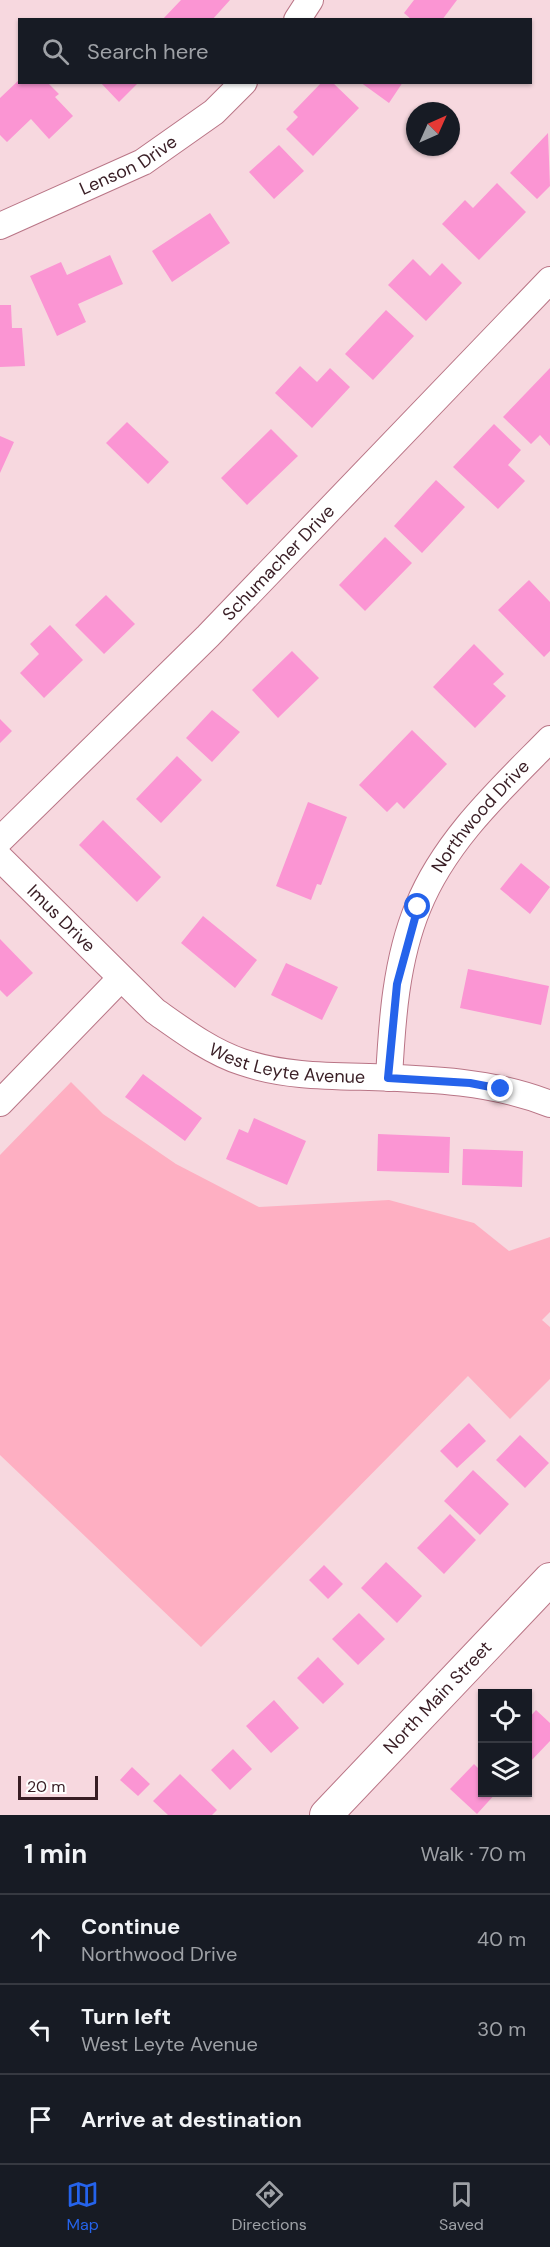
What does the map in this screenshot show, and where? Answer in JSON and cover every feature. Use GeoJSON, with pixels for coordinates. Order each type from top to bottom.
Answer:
{"type":"FeatureCollection","features":[{"type":"Feature","properties":{"kind":"main road","name":"North Main Street"},"geometry":{"type":"LineString","coordinates":[[326,1815],[550,1579]]}},
{"type":"Feature","properties":{"kind":"street"},"geometry":{"type":"LineString","coordinates":[[298,18],[310,0]]}},
{"type":"Feature","properties":{"kind":"street","name":"Lenson Drive"},"geometry":{"type":"LineString","coordinates":[[0,226],[143,162],[214,112],[242,84]]}},
{"type":"Feature","properties":{"kind":"street","name":"Schumacher Drive"},"geometry":{"type":"LineString","coordinates":[[0,840],[208,636],[550,280]]}},
{"type":"Feature","properties":{"kind":"street","name":"Northwood Drive"},"geometry":{"type":"LineString","coordinates":[[388,1078],[397,984],[418,907],[435,873],[462,834],[488,802],[550,739]]}},
{"type":"Feature","properties":{"kind":"street","name":"Imus Drive"},"geometry":{"type":"LineString","coordinates":[[0,858],[121,978]]}},
{"type":"Feature","properties":{"kind":"street"},"geometry":{"type":"LineString","coordinates":[[0,1103],[121,978]]}},
{"type":"Feature","properties":{"kind":"street","name":"West Leyte Avenue"},"geometry":{"type":"LineString","coordinates":[[121,978],[155,1011],[184,1031],[240,1062],[277,1072],[470,1083],[501,1089],[550,1104]]}},
{"type":"Feature","properties":{"kind":"shaded area"},"geometry":{"type":"Polygon","coordinates":[[[71,1082],[103,1114],[176,1164],[259,1207],[389,1200],[474,1223],[509,1251],[550,1237],[550,1312],[542,1320],[550,1327],[550,1379],[510,1419],[468,1376],[201,1647],[0,1455],[0,1155],[71,1082]]]}},
{"type":"Feature","properties":{"kind":"building"},"geometry":{"type":"Polygon","coordinates":[[[181,0],[230,0],[214,18],[164,18],[181,0]]]}},
{"type":"Feature","properties":{"kind":"building"},"geometry":{"type":"Polygon","coordinates":[[[414,0],[457,0],[444,18],[410,18],[404,13],[414,0]]]}},
{"type":"Feature","properties":{"kind":"building"},"geometry":{"type":"Polygon","coordinates":[[[18,81],[18,84],[49,84],[59,94],[55,97],[73,116],[49,139],[31,119],[7,142],[0,135],[0,98],[18,81]]]}},
{"type":"Feature","properties":{"kind":"building"},"geometry":{"type":"Polygon","coordinates":[[[102,84],[137,84],[119,102],[102,84]]]}},
{"type":"Feature","properties":{"kind":"building"},"geometry":{"type":"Polygon","coordinates":[[[320,84],[334,84],[359,108],[313,156],[286,129],[298,117],[293,112],[320,84]]]}},
{"type":"Feature","properties":{"kind":"building"},"geometry":{"type":"Polygon","coordinates":[[[363,84],[402,84],[389,103],[363,84]]]}},
{"type":"Feature","properties":{"kind":"building"},"geometry":{"type":"Polygon","coordinates":[[[548,133],[550,186],[537,199],[510,173],[548,133]]]}},
{"type":"Feature","properties":{"kind":"building"},"geometry":{"type":"Polygon","coordinates":[[[279,145],[304,171],[274,199],[249,172],[279,145]]]}},
{"type":"Feature","properties":{"kind":"building"},"geometry":{"type":"Polygon","coordinates":[[[497,183],[526,212],[479,260],[442,224],[465,200],[473,208],[497,183]]]}},
{"type":"Feature","properties":{"kind":"building"},"geometry":{"type":"Polygon","coordinates":[[[210,213],[230,243],[172,282],[152,251],[210,213]]]}},
{"type":"Feature","properties":{"kind":"building"},"geometry":{"type":"Polygon","coordinates":[[[110,255],[123,284],[78,304],[86,322],[57,336],[30,276],[61,262],[67,275],[110,255]]]}},
{"type":"Feature","properties":{"kind":"building"},"geometry":{"type":"Polygon","coordinates":[[[413,259],[430,276],[442,263],[462,283],[426,321],[388,285],[413,259]]]}},
{"type":"Feature","properties":{"kind":"building"},"geometry":{"type":"Polygon","coordinates":[[[0,305],[11,305],[12,328],[22,328],[25,366],[0,367],[0,305]]]}},
{"type":"Feature","properties":{"kind":"building"},"geometry":{"type":"Polygon","coordinates":[[[386,310],[414,336],[373,380],[345,354],[386,310]]]}},
{"type":"Feature","properties":{"kind":"building"},"geometry":{"type":"Polygon","coordinates":[[[300,366],[317,382],[330,368],[350,387],[312,428],[275,393],[300,366]]]}},
{"type":"Feature","properties":{"kind":"building"},"geometry":{"type":"Polygon","coordinates":[[[550,368],[550,446],[540,435],[531,444],[503,417],[550,368]]]}},
{"type":"Feature","properties":{"kind":"building"},"geometry":{"type":"Polygon","coordinates":[[[127,422],[169,462],[148,484],[106,443],[127,422]]]}},
{"type":"Feature","properties":{"kind":"building"},"geometry":{"type":"Polygon","coordinates":[[[494,424],[521,450],[508,465],[525,481],[498,509],[453,467],[494,424]]]}},
{"type":"Feature","properties":{"kind":"building"},"geometry":{"type":"Polygon","coordinates":[[[271,429],[298,456],[247,505],[221,478],[271,429]]]}},
{"type":"Feature","properties":{"kind":"building"},"geometry":{"type":"Polygon","coordinates":[[[0,436],[14,442],[0,473],[0,436]]]}},
{"type":"Feature","properties":{"kind":"building"},"geometry":{"type":"Polygon","coordinates":[[[436,480],[465,507],[422,553],[394,526],[436,480]]]}},
{"type":"Feature","properties":{"kind":"building"},"geometry":{"type":"Polygon","coordinates":[[[385,537],[412,563],[365,611],[339,585],[385,537]]]}},
{"type":"Feature","properties":{"kind":"building"},"geometry":{"type":"Polygon","coordinates":[[[529,580],[550,602],[550,651],[544,657],[498,610],[529,580]]]}},
{"type":"Feature","properties":{"kind":"building"},"geometry":{"type":"Polygon","coordinates":[[[106,595],[135,624],[104,654],[75,625],[106,595]]]}},
{"type":"Feature","properties":{"kind":"building"},"geometry":{"type":"Polygon","coordinates":[[[50,625],[83,660],[44,698],[20,673],[39,654],[30,644],[50,625]]]}},
{"type":"Feature","properties":{"kind":"building"},"geometry":{"type":"Polygon","coordinates":[[[474,644],[504,674],[493,684],[506,696],[475,728],[433,687],[474,644]]]}},
{"type":"Feature","properties":{"kind":"building"},"geometry":{"type":"Polygon","coordinates":[[[292,651],[319,678],[278,718],[252,690],[292,651]]]}},
{"type":"Feature","properties":{"kind":"building"},"geometry":{"type":"Polygon","coordinates":[[[212,710],[240,732],[212,762],[186,738],[212,710]]]}},
{"type":"Feature","properties":{"kind":"building"},"geometry":{"type":"Polygon","coordinates":[[[0,719],[12,731],[0,743],[0,719]]]}},
{"type":"Feature","properties":{"kind":"building"},"geometry":{"type":"Polygon","coordinates":[[[412,730],[447,764],[404,809],[397,802],[387,812],[359,785],[412,730]]]}},
{"type":"Feature","properties":{"kind":"building"},"geometry":{"type":"Polygon","coordinates":[[[177,756],[202,780],[161,823],[136,799],[177,756]]]}},
{"type":"Feature","properties":{"kind":"building"},"geometry":{"type":"Polygon","coordinates":[[[308,802],[347,817],[321,885],[317,884],[311,900],[276,886],[308,802]]]}},
{"type":"Feature","properties":{"kind":"building"},"geometry":{"type":"Polygon","coordinates":[[[103,820],[161,877],[137,902],[79,845],[103,820]]]}},
{"type":"Feature","properties":{"kind":"building"},"geometry":{"type":"Polygon","coordinates":[[[521,863],[550,887],[530,914],[500,889],[521,863]]]}},
{"type":"Feature","properties":{"kind":"building"},"geometry":{"type":"Polygon","coordinates":[[[203,916],[257,960],[235,988],[181,943],[203,916]]]}},
{"type":"Feature","properties":{"kind":"building"},"geometry":{"type":"Polygon","coordinates":[[[0,939],[33,973],[7,997],[0,990],[0,939]]]}},
{"type":"Feature","properties":{"kind":"building"},"geometry":{"type":"Polygon","coordinates":[[[286,963],[338,987],[322,1020],[271,995],[286,963]]]}},
{"type":"Feature","properties":{"kind":"building"},"geometry":{"type":"Polygon","coordinates":[[[468,969],[549,986],[541,1025],[460,1008],[468,969]]]}},
{"type":"Feature","properties":{"kind":"building"},"geometry":{"type":"Polygon","coordinates":[[[143,1074],[202,1118],[185,1141],[125,1097],[143,1074]]]}},
{"type":"Feature","properties":{"kind":"building"},"geometry":{"type":"Polygon","coordinates":[[[254,1118],[306,1141],[287,1185],[226,1159],[239,1129],[248,1133],[254,1118]]]}},
{"type":"Feature","properties":{"kind":"building"},"geometry":{"type":"Polygon","coordinates":[[[378,1134],[450,1137],[449,1173],[377,1171],[378,1134]]]}},
{"type":"Feature","properties":{"kind":"building"},"geometry":{"type":"Polygon","coordinates":[[[463,1149],[523,1151],[522,1187],[462,1185],[463,1149]]]}},
{"type":"Feature","properties":{"kind":"building"},"geometry":{"type":"Polygon","coordinates":[[[469,1423],[486,1441],[457,1468],[440,1451],[469,1423]]]}},
{"type":"Feature","properties":{"kind":"building"},"geometry":{"type":"Polygon","coordinates":[[[520,1435],[549,1463],[525,1488],[496,1460],[520,1435]]]}},
{"type":"Feature","properties":{"kind":"building"},"geometry":{"type":"Polygon","coordinates":[[[473,1470],[509,1504],[480,1535],[444,1501],[473,1470]]]}},
{"type":"Feature","properties":{"kind":"building"},"geometry":{"type":"Polygon","coordinates":[[[450,1514],[476,1540],[444,1574],[417,1548],[450,1514]]]}},
{"type":"Feature","properties":{"kind":"building"},"geometry":{"type":"Polygon","coordinates":[[[386,1562],[422,1596],[397,1623],[361,1588],[386,1562]]]}},
{"type":"Feature","properties":{"kind":"building"},"geometry":{"type":"Polygon","coordinates":[[[324,1565],[343,1584],[328,1599],[309,1580],[324,1565]]]}},
{"type":"Feature","properties":{"kind":"building"},"geometry":{"type":"Polygon","coordinates":[[[359,1613],[385,1639],[358,1665],[332,1639],[359,1613]]]}},
{"type":"Feature","properties":{"kind":"building"},"geometry":{"type":"Polygon","coordinates":[[[318,1657],[344,1684],[323,1704],[297,1678],[318,1657]]]}},
{"type":"Feature","properties":{"kind":"building"},"geometry":{"type":"Polygon","coordinates":[[[274,1700],[299,1728],[271,1753],[246,1726],[274,1700]]]}},
{"type":"Feature","properties":{"kind":"building"},"geometry":{"type":"Polygon","coordinates":[[[536,1710],[550,1723],[550,1741],[532,1760],[532,1743],[532,1714],[536,1710]]]}},
{"type":"Feature","properties":{"kind":"building"},"geometry":{"type":"Polygon","coordinates":[[[233,1749],[252,1769],[230,1790],[211,1770],[233,1749]]]}},
{"type":"Feature","properties":{"kind":"building"},"geometry":{"type":"Polygon","coordinates":[[[474,1764],[478,1768],[478,1797],[492,1797],[477,1814],[450,1789],[474,1764]]]}},
{"type":"Feature","properties":{"kind":"building"},"geometry":{"type":"Polygon","coordinates":[[[132,1767],[150,1784],[138,1796],[120,1780],[132,1767]]]}},
{"type":"Feature","properties":{"kind":"building"},"geometry":{"type":"Polygon","coordinates":[[[180,1774],[217,1810],[212,1815],[168,1815],[153,1801],[180,1774]]]}},
{"type":"Feature","properties":{"kind":"route"},"geometry":{"type":"LineString","coordinates":[[418,907],[405,947],[397,984],[388,1078],[470,1083],[501,1089]]}}]}
